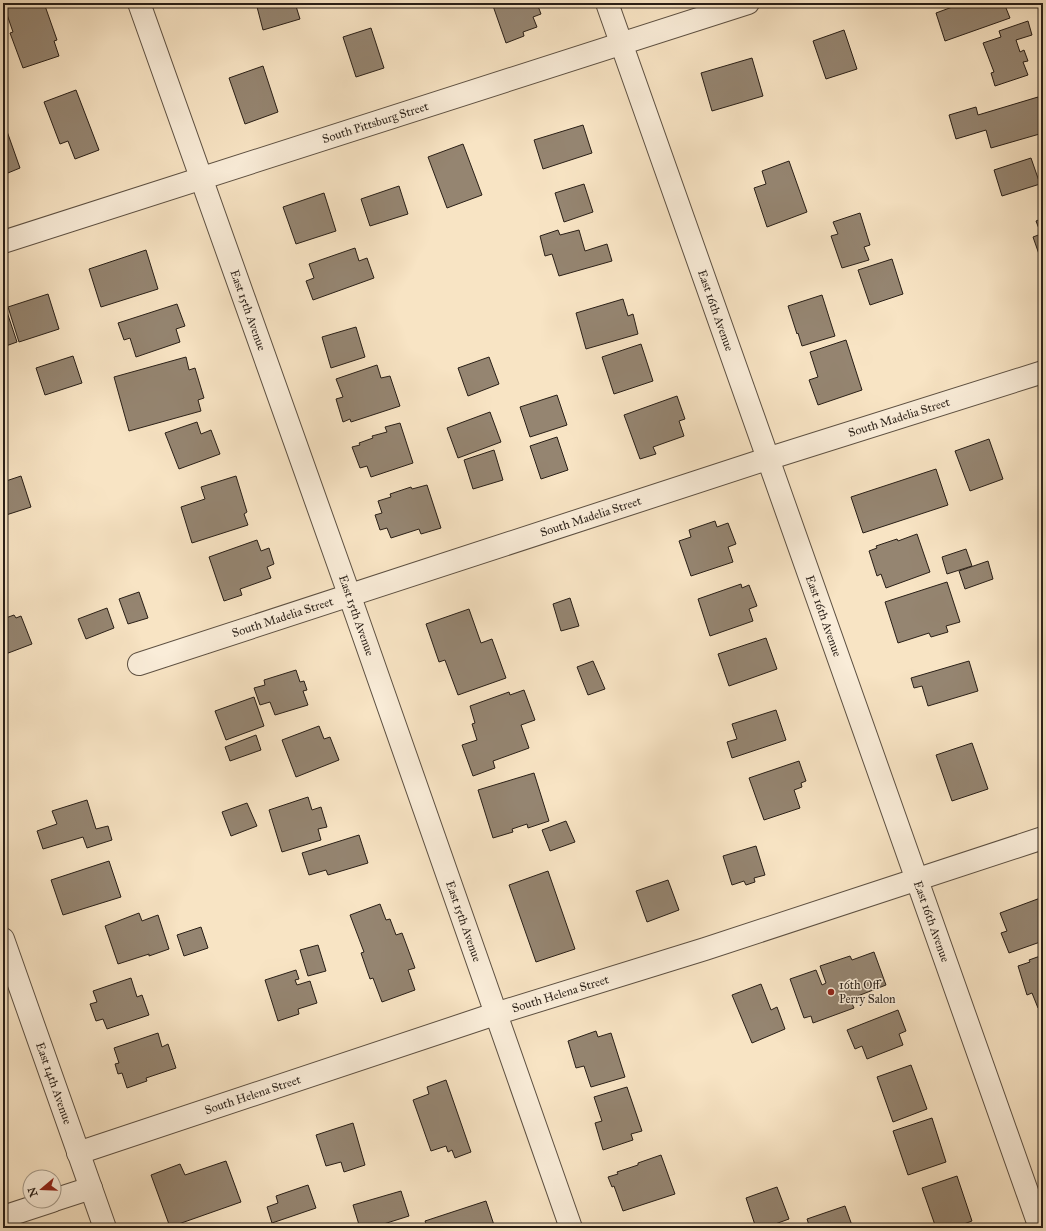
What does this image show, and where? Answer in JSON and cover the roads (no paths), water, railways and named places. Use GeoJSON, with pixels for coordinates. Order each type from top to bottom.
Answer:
{"type":"FeatureCollection","features":[{"type":"Feature","properties":{"kind":"street","name":"East 15th Avenue"},"geometry":{"type":"LineString","coordinates":[[139,3],[349,594],[571,1228]]}},
{"type":"Feature","properties":{"kind":"street","name":"East 16th Avenue"},"geometry":{"type":"LineString","coordinates":[[607,3],[1040,1228]]}},
{"type":"Feature","properties":{"kind":"street","name":"South Pittsburg Street"},"geometry":{"type":"LineString","coordinates":[[3,242],[748,3]]}},
{"type":"Feature","properties":{"kind":"street","name":"South Madelia Street"},"geometry":{"type":"LineString","coordinates":[[139,664],[767,458],[1043,372]]}},
{"type":"Feature","properties":{"kind":"street","name":"South Helena Street"},"geometry":{"type":"LineString","coordinates":[[78,1153],[495,1014],[698,951],[1043,838]]}},
{"type":"Feature","properties":{"kind":"street","name":"East 14th Avenue"},"geometry":{"type":"LineString","coordinates":[[3,939],[105,1228]]}},
{"type":"Feature","properties":{"kind":"street"},"geometry":{"type":"LineString","coordinates":[[62,1198],[91,1188]]}},
{"type":"Feature","properties":{"kind":"street"},"geometry":{"type":"LineString","coordinates":[[3,1217],[28,1209]]}},
{"type":"Feature","properties":{"kind":"place","name":"16th Off Perry Salon"},"geometry":{"type":"Point","coordinates":[831,992]}}]}
